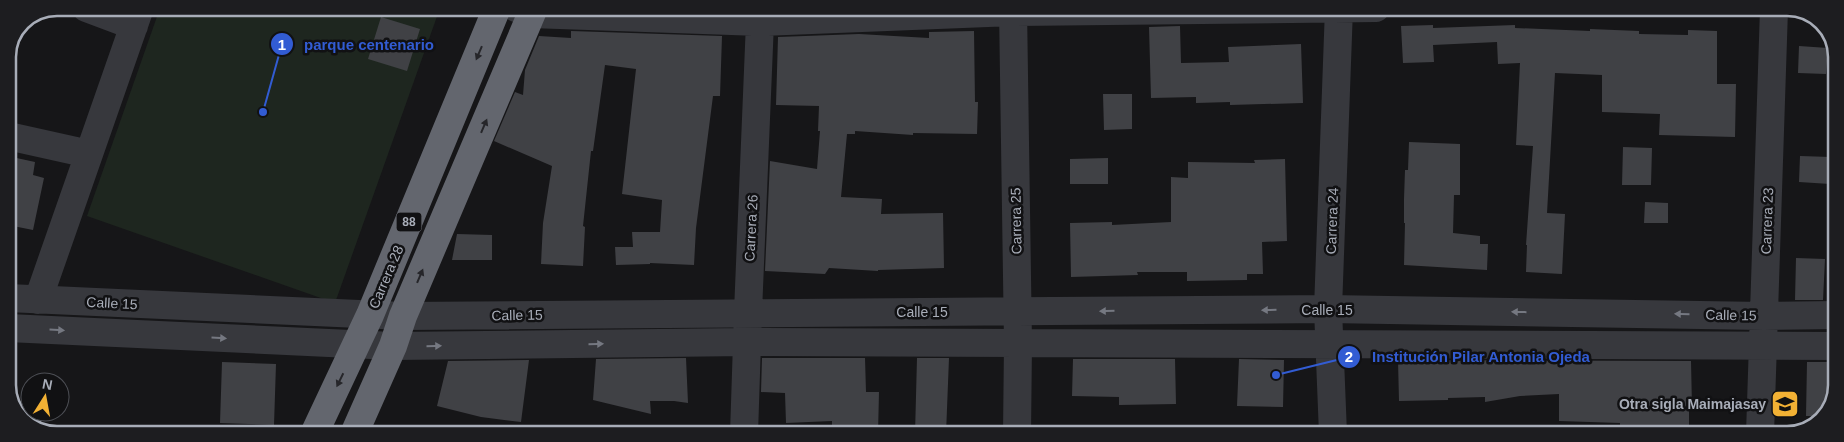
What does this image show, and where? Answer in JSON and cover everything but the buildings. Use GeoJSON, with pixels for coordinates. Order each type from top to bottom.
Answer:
{"type":"FeatureCollection","features":[{"type":"Feature","properties":{"kind":"highway","name":"Carrera 28"},"geometry":{"type":"LineString","coordinates":[[318,426],[370,314],[494,16]]}},
{"type":"Feature","properties":{"kind":"highway","name":"88"},"geometry":{"type":"LineString","coordinates":[[358,426],[393,346],[525,16]]}},
{"type":"Feature","properties":{"kind":"street"},"geometry":{"type":"LineString","coordinates":[[740,16],[809,16]]}},
{"type":"Feature","properties":{"kind":"street","name":"Carrera 25"},"geometry":{"type":"LineString","coordinates":[[1013,16],[1018,312],[1017,426]]}},
{"type":"Feature","properties":{"kind":"street","name":"Carrera 24"},"geometry":{"type":"LineString","coordinates":[[1333,426],[1328,309],[1339,16]]}},
{"type":"Feature","properties":{"kind":"street","name":"Carrera 23"},"geometry":{"type":"LineString","coordinates":[[1760,426],[1774,16]]}},
{"type":"Feature","properties":{"kind":"street"},"geometry":{"type":"LineString","coordinates":[[38,300],[137,17]]}},
{"type":"Feature","properties":{"kind":"street","name":"Carrera 26"},"geometry":{"type":"LineString","coordinates":[[744,426],[748,312],[775,17]]}},
{"type":"Feature","properties":{"kind":"street"},"geometry":{"type":"LineString","coordinates":[[16,138],[89,154]]}},
{"type":"Feature","properties":{"kind":"street","name":"Calle 15"},"geometry":{"type":"LineString","coordinates":[[16,299],[404,316],[1328,309],[1764,316],[1828,315]]}},
{"type":"Feature","properties":{"kind":"street"},"geometry":{"type":"LineString","coordinates":[[16,328],[393,346],[747,342],[1828,346]]}},
{"type":"Feature","properties":{"kind":"shaded area"},"geometry":{"type":"Polygon","coordinates":[[[157,16],[437,16],[335,303],[87,216],[157,16]]]}},
{"type":"Feature","properties":{"kind":"place","name":"parque centenario"},"geometry":{"type":"Point","coordinates":[263,112]}},
{"type":"Feature","properties":{"kind":"place","name":"Institución Pilar Antonia Ojeda"},"geometry":{"type":"Point","coordinates":[1276,375]}},
{"type":"Feature","properties":{"kind":"place","name":"Otra sigla Maimajasay"},"geometry":{"type":"Point","coordinates":[1785,404]}}]}
